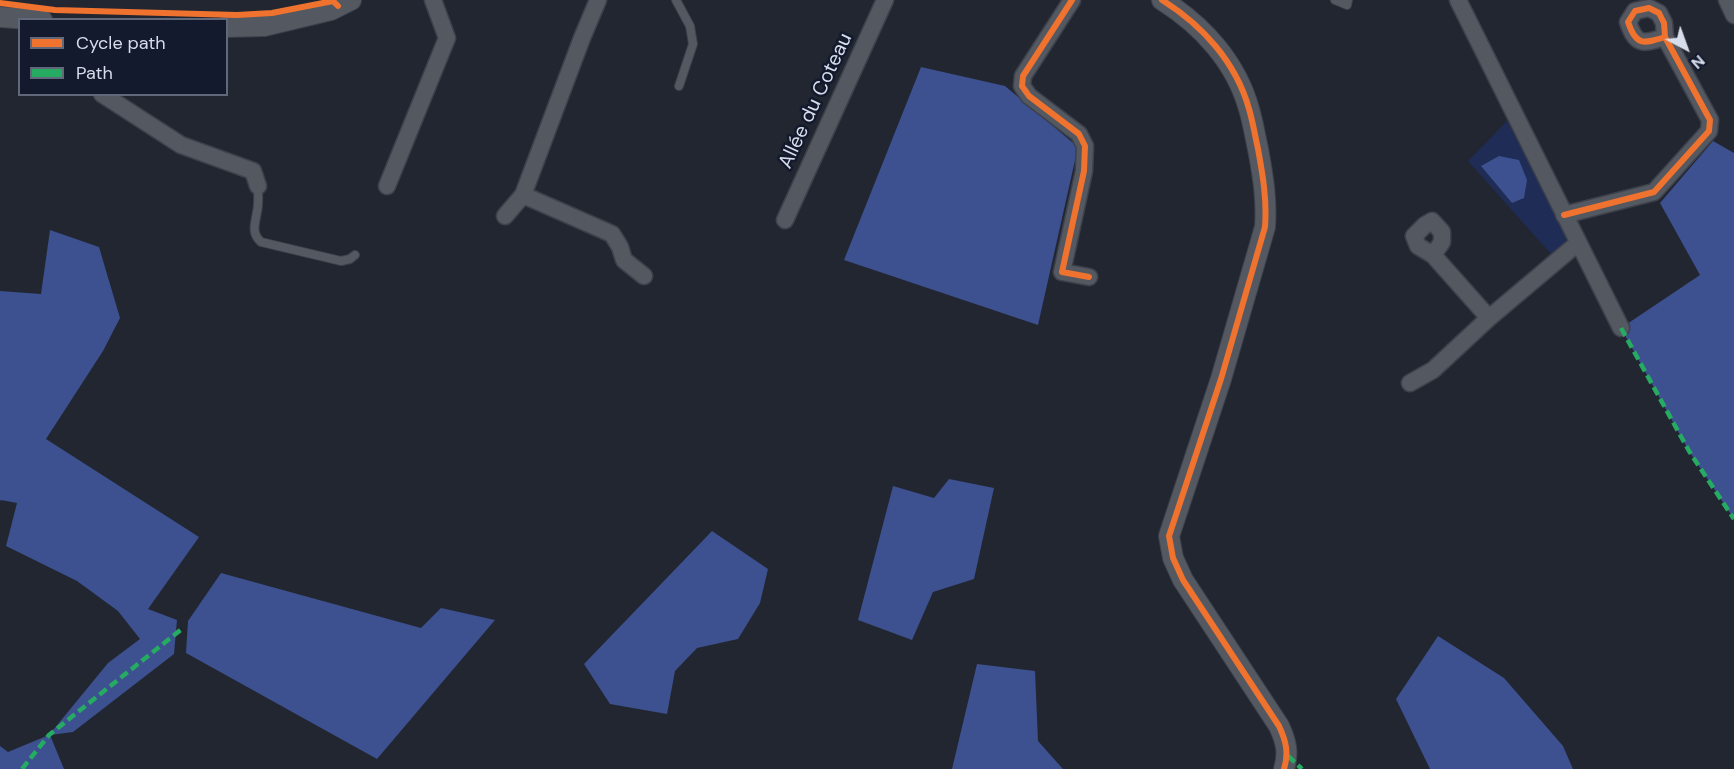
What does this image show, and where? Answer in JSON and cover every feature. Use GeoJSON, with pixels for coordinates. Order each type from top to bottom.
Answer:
{"type":"FeatureCollection","features":[{"type":"Feature","properties":{"kind":"street"},"geometry":{"type":"LineString","coordinates":[[228,27],[264,26],[331,10],[351,0]]}},
{"type":"Feature","properties":{"kind":"street"},"geometry":{"type":"LineString","coordinates":[[387,186],[447,38],[434,0]]}},
{"type":"Feature","properties":{"kind":"street"},"geometry":{"type":"LineString","coordinates":[[505,216],[523,195],[598,0]]}},
{"type":"Feature","properties":{"kind":"street","name":"Allée du Coteau"},"geometry":{"type":"LineString","coordinates":[[785,220],[885,0]]}},
{"type":"Feature","properties":{"kind":"street"},"geometry":{"type":"LineString","coordinates":[[1072,0],[1023,76],[1022,86],[1029,96],[1079,134],[1085,146],[1084,171],[1062,272],[1089,277]]}},
{"type":"Feature","properties":{"kind":"street"},"geometry":{"type":"LineString","coordinates":[[1162,0],[1199,27],[1220,51],[1236,75],[1249,108],[1264,181],[1266,206],[1265,227],[1221,379],[1169,536],[1173,558],[1183,580],[1286,740],[1288,756],[1284,769]]}},
{"type":"Feature","properties":{"kind":"street"},"geometry":{"type":"LineString","coordinates":[[1458,0],[1621,328]]}},
{"type":"Feature","properties":{"kind":"street"},"geometry":{"type":"LineString","coordinates":[[1727,0],[1734,15]]}},
{"type":"Feature","properties":{"kind":"street"},"geometry":{"type":"LineString","coordinates":[[0,17],[18,18]]}},
{"type":"Feature","properties":{"kind":"street"},"geometry":{"type":"LineString","coordinates":[[1564,215],[1654,192],[1709,131],[1710,120],[1665,38]]}},
{"type":"Feature","properties":{"kind":"street"},"geometry":{"type":"LineString","coordinates":[[105,96],[181,145],[253,171],[258,186]]}},
{"type":"Feature","properties":{"kind":"street"},"geometry":{"type":"LineString","coordinates":[[523,195],[612,234],[620,247],[624,261],[644,276]]}},
{"type":"Feature","properties":{"kind":"street"},"geometry":{"type":"LineString","coordinates":[[1410,382],[1433,370],[1489,318],[1578,243]]}},
{"type":"Feature","properties":{"kind":"street"},"geometry":{"type":"LineString","coordinates":[[1433,255],[1489,318]]}},
{"type":"Feature","properties":{"kind":"lane"},"geometry":{"type":"LineString","coordinates":[[676,0],[690,26],[693,44],[679,86]]}},
{"type":"Feature","properties":{"kind":"lane"},"geometry":{"type":"LineString","coordinates":[[1335,0],[1347,4],[1348,0]]}},
{"type":"Feature","properties":{"kind":"lane"},"geometry":{"type":"LineString","coordinates":[[258,186],[258,211],[254,226],[256,237],[261,242],[341,261],[355,255]]}},
{"type":"Feature","properties":{"kind":"shaded area"},"geometry":{"type":"Polygon","coordinates":[[[921,67],[1005,86],[1078,147],[1038,325],[844,260],[921,67]]]}},
{"type":"Feature","properties":{"kind":"shaded area"},"geometry":{"type":"Polygon","coordinates":[[[1507,121],[1567,234],[1564,245],[1551,254],[1468,161],[1507,121]]]}},
{"type":"Feature","properties":{"kind":"shaded area"},"geometry":{"type":"Polygon","coordinates":[[[1713,141],[1734,153],[1734,519],[1689,451],[1621,328],[1700,275],[1660,203],[1713,141]]]}},
{"type":"Feature","properties":{"kind":"shaded area"},"geometry":{"type":"Polygon","coordinates":[[[1499,156],[1519,160],[1527,180],[1524,198],[1512,203],[1481,166],[1499,156]]]}},
{"type":"Feature","properties":{"kind":"shaded area"},"geometry":{"type":"Polygon","coordinates":[[[50,230],[99,247],[120,318],[103,351],[46,439],[199,537],[148,609],[177,620],[174,654],[73,732],[50,735],[64,769],[0,769],[0,746],[8,752],[49,735],[108,663],[140,639],[118,611],[77,581],[6,546],[17,503],[0,501],[0,291],[41,294],[50,230]]]}},
{"type":"Feature","properties":{"kind":"shaded area"},"geometry":{"type":"Polygon","coordinates":[[[949,479],[994,488],[974,579],[933,592],[912,640],[858,620],[893,486],[934,498],[949,479]]]}},
{"type":"Feature","properties":{"kind":"shaded area"},"geometry":{"type":"Polygon","coordinates":[[[712,531],[768,569],[760,603],[738,639],[697,648],[675,671],[667,714],[610,704],[584,664],[712,531]]]}},
{"type":"Feature","properties":{"kind":"shaded area"},"geometry":{"type":"Polygon","coordinates":[[[221,573],[421,628],[441,608],[495,620],[377,759],[186,653],[188,621],[221,573]]]}},
{"type":"Feature","properties":{"kind":"shaded area"},"geometry":{"type":"Polygon","coordinates":[[[1438,636],[1504,678],[1563,746],[1573,769],[1430,769],[1396,699],[1438,636]]]}},
{"type":"Feature","properties":{"kind":"shaded area"},"geometry":{"type":"Polygon","coordinates":[[[977,664],[1035,671],[1038,741],[1063,769],[952,769],[977,664]]]}},
{"type":"Feature","properties":{"kind":"marked path"},"geometry":{"type":"LineString","coordinates":[[1621,328],[1689,451],[1734,519]]}},
{"type":"Feature","properties":{"kind":"marked path"},"geometry":{"type":"LineString","coordinates":[[22,769],[49,735],[183,628]]}},
{"type":"Feature","properties":{"kind":"marked path"},"geometry":{"type":"LineString","coordinates":[[1288,756],[1302,769]]}},
{"type":"Feature","properties":{"kind":"cycle path"},"geometry":{"type":"LineString","coordinates":[[1072,0],[1023,76],[1022,86],[1029,96],[1079,134],[1085,146],[1084,171],[1062,272],[1089,277]]}},
{"type":"Feature","properties":{"kind":"cycle path"},"geometry":{"type":"LineString","coordinates":[[1162,0],[1204,33],[1216,46],[1236,76],[1252,119],[1265,207],[1265,227],[1221,379],[1169,536],[1173,558],[1183,580],[1279,726],[1286,747],[1284,769]]}},
{"type":"Feature","properties":{"kind":"cycle path"},"geometry":{"type":"LineString","coordinates":[[0,3],[55,10],[237,15],[272,13],[333,1],[338,6]]}},
{"type":"Feature","properties":{"kind":"cycle path"},"geometry":{"type":"LineString","coordinates":[[1564,215],[1654,192],[1709,131],[1710,120],[1665,37],[1664,23],[1659,13],[1649,8],[1635,11],[1628,22],[1634,35],[1641,41],[1646,42],[1665,37]]}}]}
